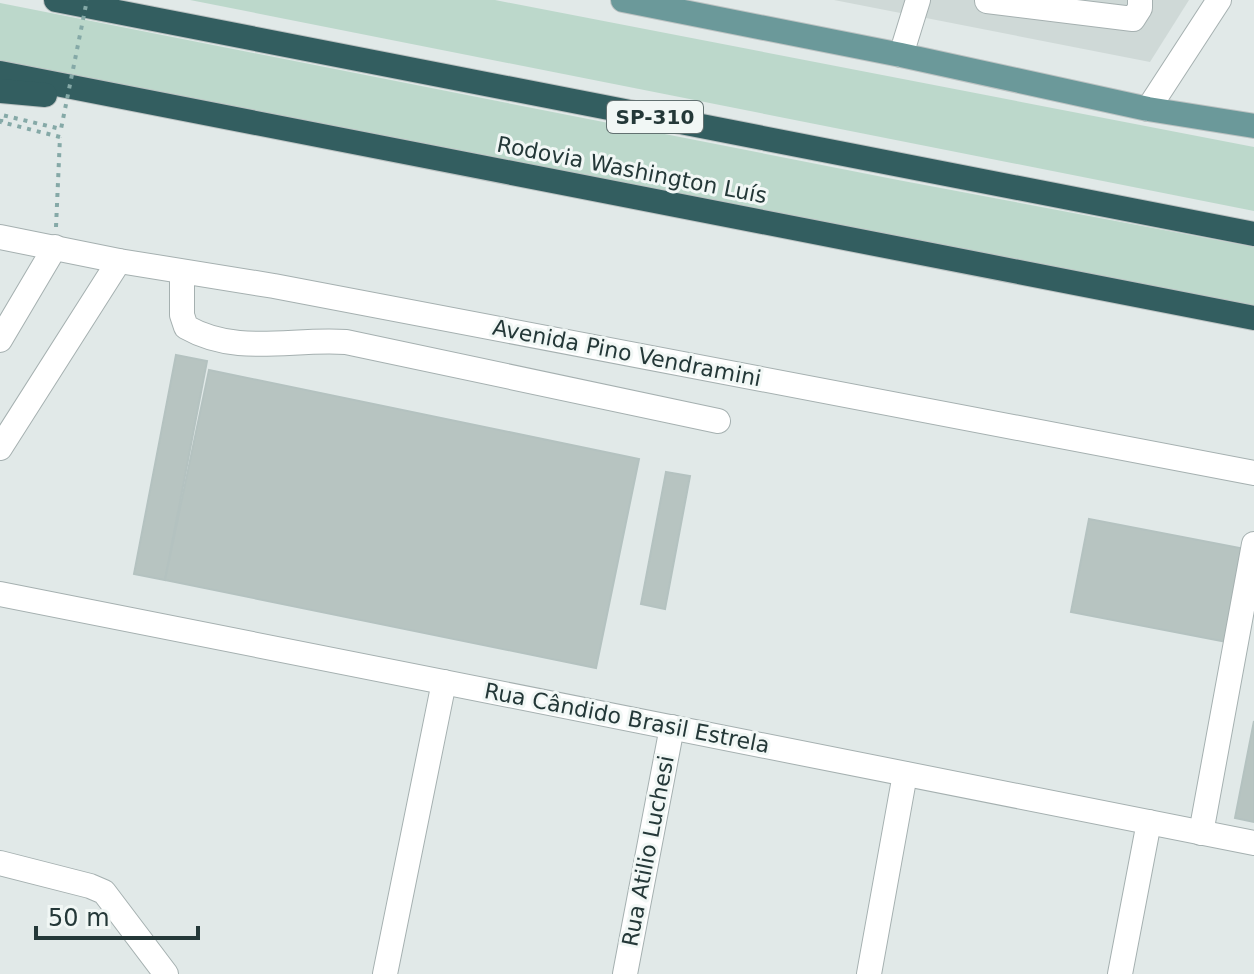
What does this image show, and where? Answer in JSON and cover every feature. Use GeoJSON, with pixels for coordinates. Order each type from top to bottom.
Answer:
{"type":"FeatureCollection","features":[{"type":"Feature","properties":{"kind":"highway","name":"SP-310"},"geometry":{"type":"LineString","coordinates":[[56,0],[1254,234]]}},
{"type":"Feature","properties":{"kind":"highway","name":"Rodovia Washington Luís"},"geometry":{"type":"LineString","coordinates":[[0,73],[1254,318]]}},
{"type":"Feature","properties":{"kind":"highway"},"geometry":{"type":"LineString","coordinates":[[0,91],[168,105]]}},
{"type":"Feature","properties":{"kind":"main road"},"geometry":{"type":"LineString","coordinates":[[623,0],[901,55],[1148,109],[1254,126]]}},
{"type":"Feature","properties":{"kind":"street"},"geometry":{"type":"LineString","coordinates":[[901,55],[918,0]]}},
{"type":"Feature","properties":{"kind":"street"},"geometry":{"type":"LineString","coordinates":[[987,1],[1133,19],[1140,8],[1140,0]]}},
{"type":"Feature","properties":{"kind":"street"},"geometry":{"type":"LineString","coordinates":[[1148,109],[1219,0]]}},
{"type":"Feature","properties":{"kind":"street","name":"Avenida Pino Vendramini"},"geometry":{"type":"LineString","coordinates":[[0,237],[119,261],[274,286],[1254,473]]}},
{"type":"Feature","properties":{"kind":"street"},"geometry":{"type":"LineString","coordinates":[[0,340],[55,247]]}},
{"type":"Feature","properties":{"kind":"street"},"geometry":{"type":"LineString","coordinates":[[0,448],[119,261]]}},
{"type":"Feature","properties":{"kind":"street"},"geometry":{"type":"LineString","coordinates":[[182,272],[182,315],[186,327],[205,338],[256,346],[313,339],[346,342],[718,421]]}},
{"type":"Feature","properties":{"kind":"street"},"geometry":{"type":"LineString","coordinates":[[1201,833],[1254,544]]}},
{"type":"Feature","properties":{"kind":"street","name":"Rua Cândido Brasil Estrela"},"geometry":{"type":"LineString","coordinates":[[0,594],[1254,843]]}},
{"type":"Feature","properties":{"kind":"street"},"geometry":{"type":"LineString","coordinates":[[385,974],[444,682]]}},
{"type":"Feature","properties":{"kind":"street","name":"Rua Atilio Luchesi"},"geometry":{"type":"LineString","coordinates":[[625,974],[672,727]]}},
{"type":"Feature","properties":{"kind":"street"},"geometry":{"type":"LineString","coordinates":[[869,974],[905,774]]}},
{"type":"Feature","properties":{"kind":"street"},"geometry":{"type":"LineString","coordinates":[[1120,974],[1149,822]]}},
{"type":"Feature","properties":{"kind":"street"},"geometry":{"type":"LineString","coordinates":[[0,863],[104,892],[166,974]]}},
{"type":"Feature","properties":{"kind":"path"},"geometry":{"type":"LineString","coordinates":[[55,247],[60,137],[1,122],[2,115],[61,129],[87,0]]}},
{"type":"Feature","properties":{"kind":"shaded area"},"geometry":{"type":"Polygon","coordinates":[[[834,0],[1189,0],[1150,62],[834,0]]]}},
{"type":"Feature","properties":{"kind":"green space"},"geometry":{"type":"Polygon","coordinates":[[[190,0],[495,0],[1254,147],[1254,211],[190,0]]]}},
{"type":"Feature","properties":{"kind":"green space"},"geometry":{"type":"Polygon","coordinates":[[[0,3],[1254,247],[1254,309],[0,61],[0,3]]]}},
{"type":"Feature","properties":{"kind":"building"},"geometry":{"type":"Polygon","coordinates":[[[176,355],[207,361],[165,580],[134,574],[176,355]]]}},
{"type":"Feature","properties":{"kind":"building"},"geometry":{"type":"Polygon","coordinates":[[[209,370],[639,459],[596,668],[165,580],[209,370]]]}},
{"type":"Feature","properties":{"kind":"building"},"geometry":{"type":"Polygon","coordinates":[[[666,472],[690,476],[665,609],[641,604],[666,472]]]}},
{"type":"Feature","properties":{"kind":"building"},"geometry":{"type":"Polygon","coordinates":[[[1089,519],[1245,549],[1227,642],[1071,612],[1089,519]]]}},
{"type":"Feature","properties":{"kind":"building"},"geometry":{"type":"Polygon","coordinates":[[[1254,721],[1254,822],[1235,818],[1254,721]]]}}]}
